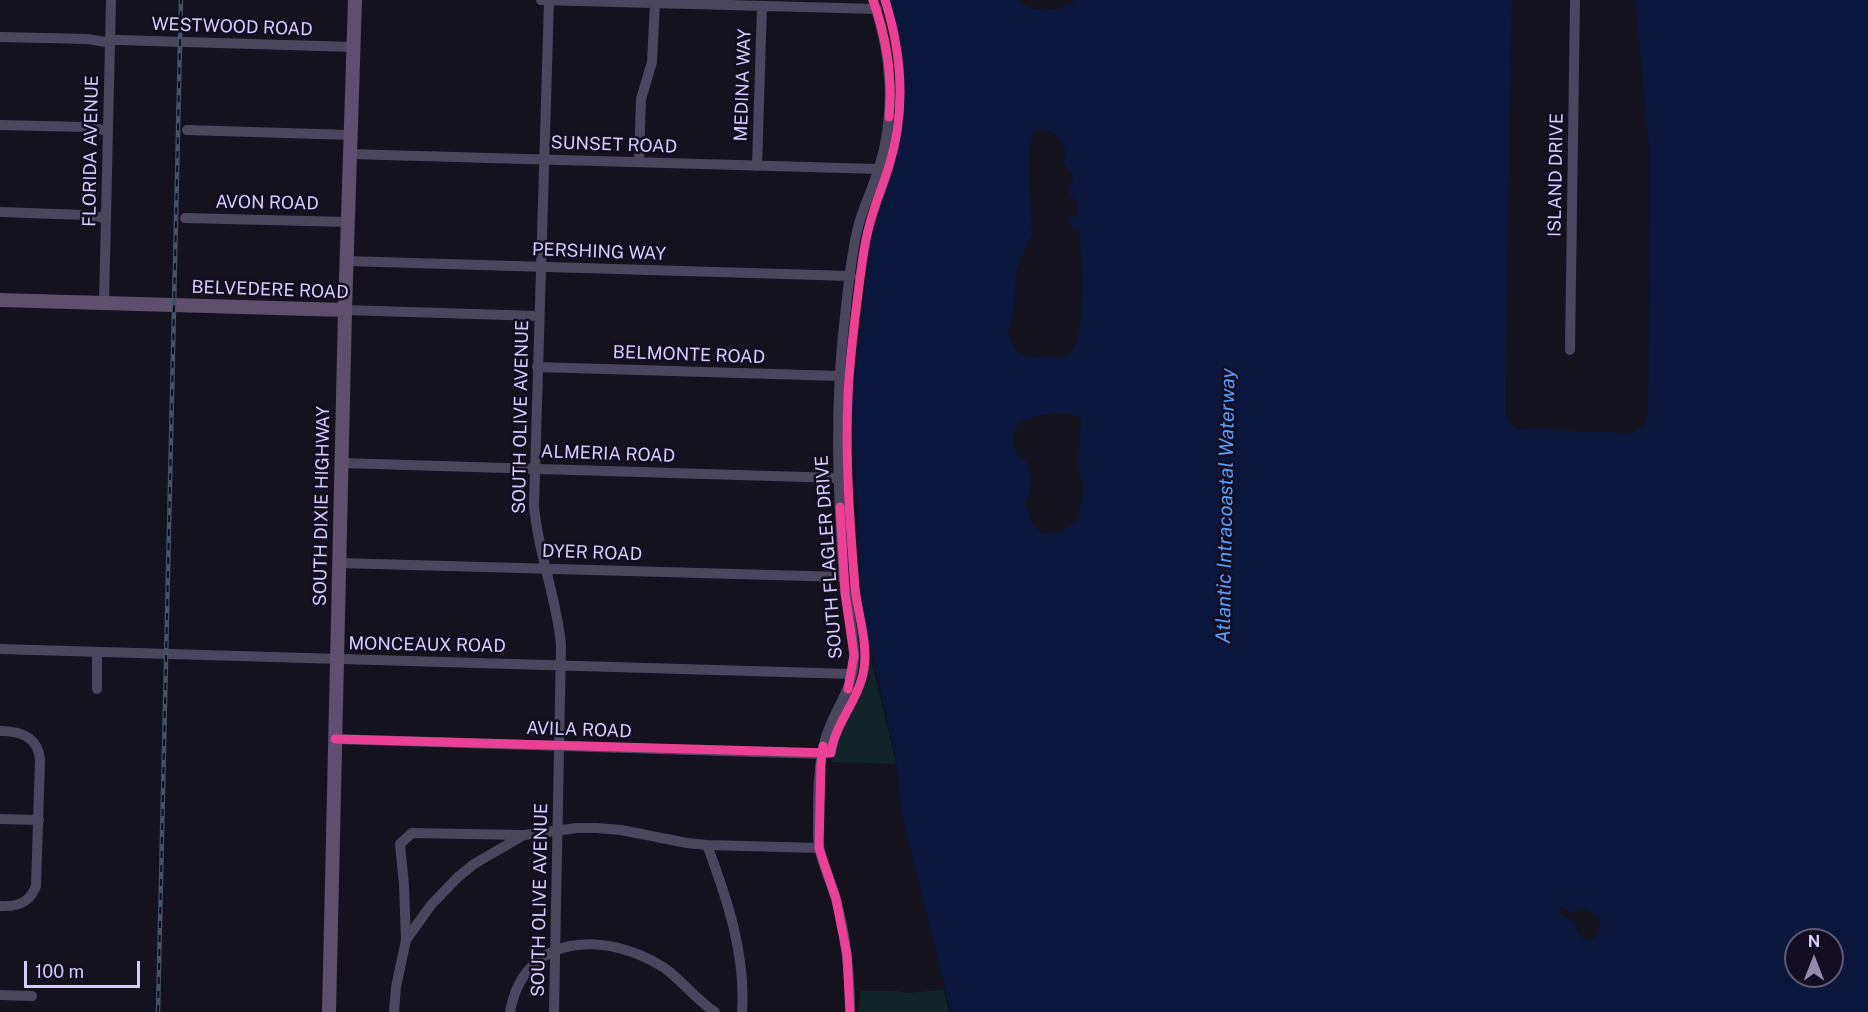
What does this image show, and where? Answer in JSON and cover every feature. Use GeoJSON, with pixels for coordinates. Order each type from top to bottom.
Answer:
{"type":"FeatureCollection","features":[{"type":"Feature","properties":{"kind":"main road","name":"SOUTH DIXIE HIGHWAY"},"geometry":{"type":"LineString","coordinates":[[329,1012],[346,261],[355,0]]}},
{"type":"Feature","properties":{"kind":"main road","name":"BELVEDERE ROAD"},"geometry":{"type":"LineString","coordinates":[[0,300],[345,310]]}},
{"type":"Feature","properties":{"kind":"street","name":"FLORIDA AVENUE"},"geometry":{"type":"LineString","coordinates":[[104,303],[111,0]]}},
{"type":"Feature","properties":{"kind":"street"},"geometry":{"type":"LineString","coordinates":[[540,0],[762,6],[875,5]]}},
{"type":"Feature","properties":{"kind":"street","name":"SOUTH OLIVE AVENUE"},"geometry":{"type":"LineString","coordinates":[[549,0],[534,468],[535,519],[557,616],[561,665],[554,1012]]}},
{"type":"Feature","properties":{"kind":"street","name":"ISLAND DRIVE"},"geometry":{"type":"LineString","coordinates":[[1570,350],[1575,0]]}},
{"type":"Feature","properties":{"kind":"street"},"geometry":{"type":"LineString","coordinates":[[639,162],[641,99],[652,62],[655,3]]}},
{"type":"Feature","properties":{"kind":"street","name":"SOUTH FLAGLER DRIVE"},"geometry":{"type":"LineString","coordinates":[[819,848],[822,754],[828,728],[847,693],[852,674],[854,642],[844,577],[837,419],[858,226],[878,169],[887,131],[890,88],[886,49],[875,5]]}},
{"type":"Feature","properties":{"kind":"street","name":"MEDINA WAY"},"geometry":{"type":"LineString","coordinates":[[757,166],[762,6]]}},
{"type":"Feature","properties":{"kind":"street","name":"WESTWOOD ROAD"},"geometry":{"type":"LineString","coordinates":[[0,37],[88,39],[92,36],[106,36],[110,40],[353,47]]}},
{"type":"Feature","properties":{"kind":"street"},"geometry":{"type":"LineString","coordinates":[[0,125],[85,127],[95,123],[106,125],[108,128]]}},
{"type":"Feature","properties":{"kind":"street"},"geometry":{"type":"LineString","coordinates":[[187,130],[350,135]]}},
{"type":"Feature","properties":{"kind":"street","name":"SUNSET ROAD"},"geometry":{"type":"LineString","coordinates":[[349,154],[878,169]]}},
{"type":"Feature","properties":{"kind":"street"},"geometry":{"type":"LineString","coordinates":[[0,213],[106,214]]}},
{"type":"Feature","properties":{"kind":"street","name":"AVON ROAD"},"geometry":{"type":"LineString","coordinates":[[185,218],[348,222]]}},
{"type":"Feature","properties":{"kind":"street","name":"PERSHING WAY"},"geometry":{"type":"LineString","coordinates":[[346,261],[851,276]]}},
{"type":"Feature","properties":{"kind":"street","name":"BELVEDERE ROAD"},"geometry":{"type":"LineString","coordinates":[[345,310],[539,316]]}},
{"type":"Feature","properties":{"kind":"street","name":"BELMONTE ROAD"},"geometry":{"type":"LineString","coordinates":[[537,367],[840,376]]}},
{"type":"Feature","properties":{"kind":"street","name":"ALMERIA ROAD"},"geometry":{"type":"LineString","coordinates":[[341,463],[838,478]]}},
{"type":"Feature","properties":{"kind":"street","name":"DYER ROAD"},"geometry":{"type":"LineString","coordinates":[[339,563],[844,577]]}},
{"type":"Feature","properties":{"kind":"street","name":"MONCEAUX ROAD"},"geometry":{"type":"LineString","coordinates":[[0,649],[852,674]]}},
{"type":"Feature","properties":{"kind":"street"},"geometry":{"type":"LineString","coordinates":[[97,652],[97,689]]}},
{"type":"Feature","properties":{"kind":"street"},"geometry":{"type":"LineString","coordinates":[[0,731],[19,732],[32,740],[39,754],[38,881],[32,896],[24,903],[0,906]]}},
{"type":"Feature","properties":{"kind":"street","name":"AVILA ROAD"},"geometry":{"type":"LineString","coordinates":[[335,739],[822,754]]}},
{"type":"Feature","properties":{"kind":"street"},"geometry":{"type":"LineString","coordinates":[[0,819],[39,820]]}},
{"type":"Feature","properties":{"kind":"street"},"geometry":{"type":"LineString","coordinates":[[394,1012],[396,987],[406,940],[400,844],[407,836],[418,832],[453,835],[524,835],[577,828],[621,830],[707,845],[819,848],[836,898],[847,955],[850,1012]]}},
{"type":"Feature","properties":{"kind":"street"},"geometry":{"type":"LineString","coordinates":[[406,940],[431,905],[458,877],[483,858],[524,835]]}},
{"type":"Feature","properties":{"kind":"street"},"geometry":{"type":"LineString","coordinates":[[707,845],[728,903],[734,929],[743,989],[742,1012]]}},
{"type":"Feature","properties":{"kind":"street"},"geometry":{"type":"LineString","coordinates":[[510,1012],[515,991],[528,971],[556,949],[586,944],[605,944],[638,953],[673,975],[715,1012]]}},
{"type":"Feature","properties":{"kind":"street"},"geometry":{"type":"LineString","coordinates":[[0,995],[32,996]]}},
{"type":"Feature","properties":{"kind":"green space"},"geometry":{"type":"Polygon","coordinates":[[[865,637],[896,764],[832,762],[839,731],[863,682],[866,662],[865,637]]]}},
{"type":"Feature","properties":{"kind":"green space"},"geometry":{"type":"Polygon","coordinates":[[[943,990],[949,1012],[859,1012],[860,991],[907,993],[943,990]]]}},
{"type":"Feature","properties":{"kind":"water","name":"Atlantic Intracoastal Waterway"},"geometry":{"type":"Polygon","coordinates":[[[888,0],[1018,0],[1031,8],[1046,10],[1062,7],[1075,0],[1512,0],[1505,411],[1510,423],[1520,429],[1631,433],[1643,427],[1648,413],[1650,158],[1635,0],[1868,0],[1868,1012],[951,1012],[901,812],[896,760],[862,607],[852,405],[870,245],[899,141],[903,104],[900,47],[888,0]],[[1037,130],[1033,134],[1029,153],[1032,233],[1016,272],[1015,303],[1008,334],[1016,350],[1023,355],[1057,358],[1071,352],[1079,329],[1082,294],[1079,230],[1072,229],[1069,223],[1070,217],[1077,216],[1078,207],[1069,193],[1073,177],[1063,159],[1066,157],[1061,141],[1049,131],[1037,130]],[[1069,413],[1036,416],[1028,419],[1021,422],[1014,435],[1016,452],[1024,459],[1031,475],[1025,504],[1034,526],[1044,534],[1061,532],[1077,520],[1083,491],[1078,464],[1081,418],[1069,413]],[[1560,906],[1560,914],[1574,922],[1583,938],[1589,941],[1597,935],[1601,923],[1593,913],[1581,910],[1573,913],[1560,906]]]}},
{"type":"Feature","properties":{"kind":"railway"},"geometry":{"type":"LineString","coordinates":[[158,1012],[181,0]]}},
{"type":"Feature","properties":{"kind":"cycle path"},"geometry":{"type":"LineString","coordinates":[[873,0],[882,28],[887,58],[890,87],[889,117]]}},
{"type":"Feature","properties":{"kind":"cycle path"},"geometry":{"type":"LineString","coordinates":[[335,739],[831,753],[837,732],[861,680],[865,659],[853,564],[848,492],[847,421],[851,350],[864,252],[872,217],[889,166],[900,104],[895,41],[885,0]]}},
{"type":"Feature","properties":{"kind":"cycle path"},"geometry":{"type":"LineString","coordinates":[[840,507],[845,593],[854,655],[848,689]]}},
{"type":"Feature","properties":{"kind":"cycle path"},"geometry":{"type":"LineString","coordinates":[[823,746],[819,848],[836,899],[847,955],[850,1012]]}}]}
